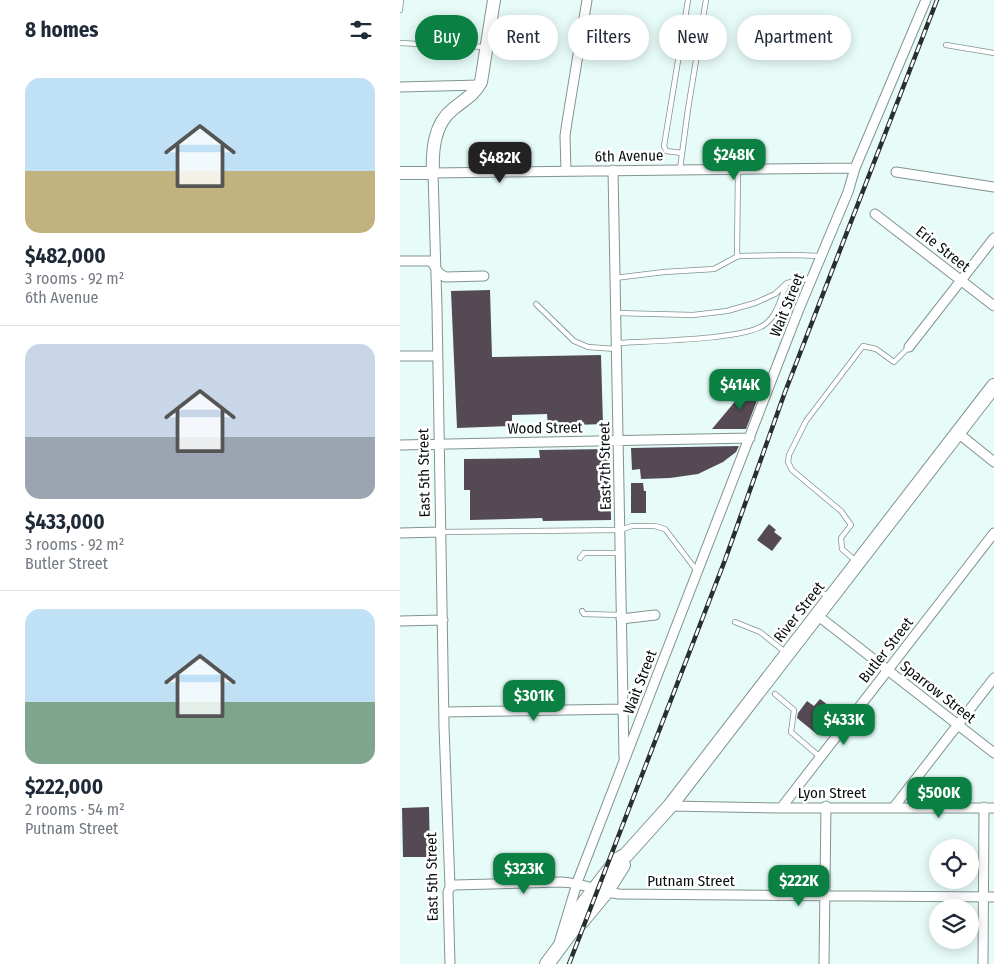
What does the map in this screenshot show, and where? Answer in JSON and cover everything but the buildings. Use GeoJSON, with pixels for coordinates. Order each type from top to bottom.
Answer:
{"type":"FeatureCollection","features":[{"type":"Feature","properties":{"kind":"main road"},"geometry":{"type":"LineString","coordinates":[[480,85],[494,0]]}},
{"type":"Feature","properties":{"kind":"main road","name":"East 5th Street"},"geometry":{"type":"LineString","coordinates":[[433,173],[433,148],[440,125],[451,110],[471,96],[480,85]]}},
{"type":"Feature","properties":{"kind":"main road"},"geometry":{"type":"LineString","coordinates":[[400,173],[433,173]]}},
{"type":"Feature","properties":{"kind":"main road","name":"River Street"},"geometry":{"type":"LineString","coordinates":[[548,964],[573,929],[582,922],[600,890],[623,864],[626,855],[670,806],[994,386]]}},
{"type":"Feature","properties":{"kind":"street"},"geometry":{"type":"LineString","coordinates":[[566,171],[566,129],[587,0]]}},
{"type":"Feature","properties":{"kind":"street","name":"Wait Street"},"geometry":{"type":"LineString","coordinates":[[556,952],[577,883],[812,278],[848,192],[855,168],[926,0]]}},
{"type":"Feature","properties":{"kind":"street"},"geometry":{"type":"LineString","coordinates":[[400,87],[480,85]]}},
{"type":"Feature","properties":{"kind":"street","name":"6th Avenue"},"geometry":{"type":"LineString","coordinates":[[433,173],[855,168]]}},
{"type":"Feature","properties":{"kind":"street","name":"East 7th Street"},"geometry":{"type":"LineString","coordinates":[[613,170],[624,762]]}},
{"type":"Feature","properties":{"kind":"street"},"geometry":{"type":"LineString","coordinates":[[896,172],[994,187]]}},
{"type":"Feature","properties":{"kind":"street","name":"East 5th Street"},"geometry":{"type":"LineString","coordinates":[[433,173],[444,712],[450,887],[448,892],[450,964]]}},
{"type":"Feature","properties":{"kind":"street","name":"Erie Street"},"geometry":{"type":"LineString","coordinates":[[876,214],[994,306]]}},
{"type":"Feature","properties":{"kind":"street"},"geometry":{"type":"LineString","coordinates":[[909,348],[994,238]]}},
{"type":"Feature","properties":{"kind":"street"},"geometry":{"type":"LineString","coordinates":[[400,260],[431,261],[439,273],[445,276],[484,276]]}},
{"type":"Feature","properties":{"kind":"street"},"geometry":{"type":"LineString","coordinates":[[400,356],[438,356]]}},
{"type":"Feature","properties":{"kind":"street"},"geometry":{"type":"LineString","coordinates":[[958,433],[994,462]]}},
{"type":"Feature","properties":{"kind":"street","name":"Wood Street"},"geometry":{"type":"LineString","coordinates":[[400,445],[750,438]]}},
{"type":"Feature","properties":{"kind":"street"},"geometry":{"type":"LineString","coordinates":[[400,533],[441,532]]}},
{"type":"Feature","properties":{"kind":"street","name":"Butler Street"},"geometry":{"type":"LineString","coordinates":[[782,808],[994,533]]}},
{"type":"Feature","properties":{"kind":"street"},"geometry":{"type":"LineString","coordinates":[[621,617],[655,615]]}},
{"type":"Feature","properties":{"kind":"street","name":"Sparrow Street"},"geometry":{"type":"LineString","coordinates":[[817,616],[994,753]]}},
{"type":"Feature","properties":{"kind":"street"},"geometry":{"type":"LineString","coordinates":[[400,621],[443,620]]}},
{"type":"Feature","properties":{"kind":"street"},"geometry":{"type":"LineString","coordinates":[[894,807],[994,678]]}},
{"type":"Feature","properties":{"kind":"street"},"geometry":{"type":"LineString","coordinates":[[444,712],[623,709]]}},
{"type":"Feature","properties":{"kind":"street","name":"Lyon Street"},"geometry":{"type":"LineString","coordinates":[[670,806],[994,808]]}},
{"type":"Feature","properties":{"kind":"street"},"geometry":{"type":"LineString","coordinates":[[824,964],[826,806]]}},
{"type":"Feature","properties":{"kind":"street"},"geometry":{"type":"LineString","coordinates":[[983,964],[984,807]]}},
{"type":"Feature","properties":{"kind":"street","name":"Putnam Street"},"geometry":{"type":"LineString","coordinates":[[450,887],[455,884],[577,883],[618,894],[994,897]]}},
{"type":"Feature","properties":{"kind":"lane"},"geometry":{"type":"LineString","coordinates":[[400,10],[402,0]]}},
{"type":"Feature","properties":{"kind":"lane"},"geometry":{"type":"LineString","coordinates":[[682,153],[666,151],[664,146],[688,0]]}},
{"type":"Feature","properties":{"kind":"lane"},"geometry":{"type":"LineString","coordinates":[[680,169],[706,0]]}},
{"type":"Feature","properties":{"kind":"lane"},"geometry":{"type":"LineString","coordinates":[[400,43],[415,44]]}},
{"type":"Feature","properties":{"kind":"lane"},"geometry":{"type":"LineString","coordinates":[[946,45],[994,54]]}},
{"type":"Feature","properties":{"kind":"lane"},"geometry":{"type":"LineString","coordinates":[[478,47],[486,47]]}},
{"type":"Feature","properties":{"kind":"lane"},"geometry":{"type":"LineString","coordinates":[[736,257],[738,169]]}},
{"type":"Feature","properties":{"kind":"lane"},"geometry":{"type":"LineString","coordinates":[[615,278],[664,272],[714,269],[736,257],[770,255],[822,256]]}},
{"type":"Feature","properties":{"kind":"lane"},"geometry":{"type":"LineString","coordinates":[[616,313],[693,315],[727,311],[755,303],[775,294],[787,283],[803,278],[812,278]]}},
{"type":"Feature","properties":{"kind":"lane"},"geometry":{"type":"LineString","coordinates":[[536,304],[574,341],[588,347],[616,346],[743,333],[763,326],[774,315],[787,283]]}},
{"type":"Feature","properties":{"kind":"lane"},"geometry":{"type":"LineString","coordinates":[[858,563],[842,549],[841,538],[851,525],[842,511],[792,470],[788,462],[789,455],[806,421],[863,346],[876,349],[894,362],[909,348]]}},
{"type":"Feature","properties":{"kind":"lane"},"geometry":{"type":"LineString","coordinates":[[441,532],[620,530],[632,526],[655,526],[665,529],[698,572]]}},
{"type":"Feature","properties":{"kind":"lane"},"geometry":{"type":"LineString","coordinates":[[580,558],[584,553],[620,553]]}},
{"type":"Feature","properties":{"kind":"lane"},"geometry":{"type":"LineString","coordinates":[[815,587],[830,598]]}},
{"type":"Feature","properties":{"kind":"lane"},"geometry":{"type":"LineString","coordinates":[[582,610],[584,614],[621,617]]}},
{"type":"Feature","properties":{"kind":"lane"},"geometry":{"type":"LineString","coordinates":[[736,622],[760,632],[787,654]]}},
{"type":"Feature","properties":{"kind":"lane"},"geometry":{"type":"LineString","coordinates":[[775,694],[794,710],[791,732],[820,757]]}},
{"type":"Feature","properties":{"kind":"railway"},"geometry":{"type":"LineString","coordinates":[[569,964],[725,560],[785,392],[937,0]]}}]}
